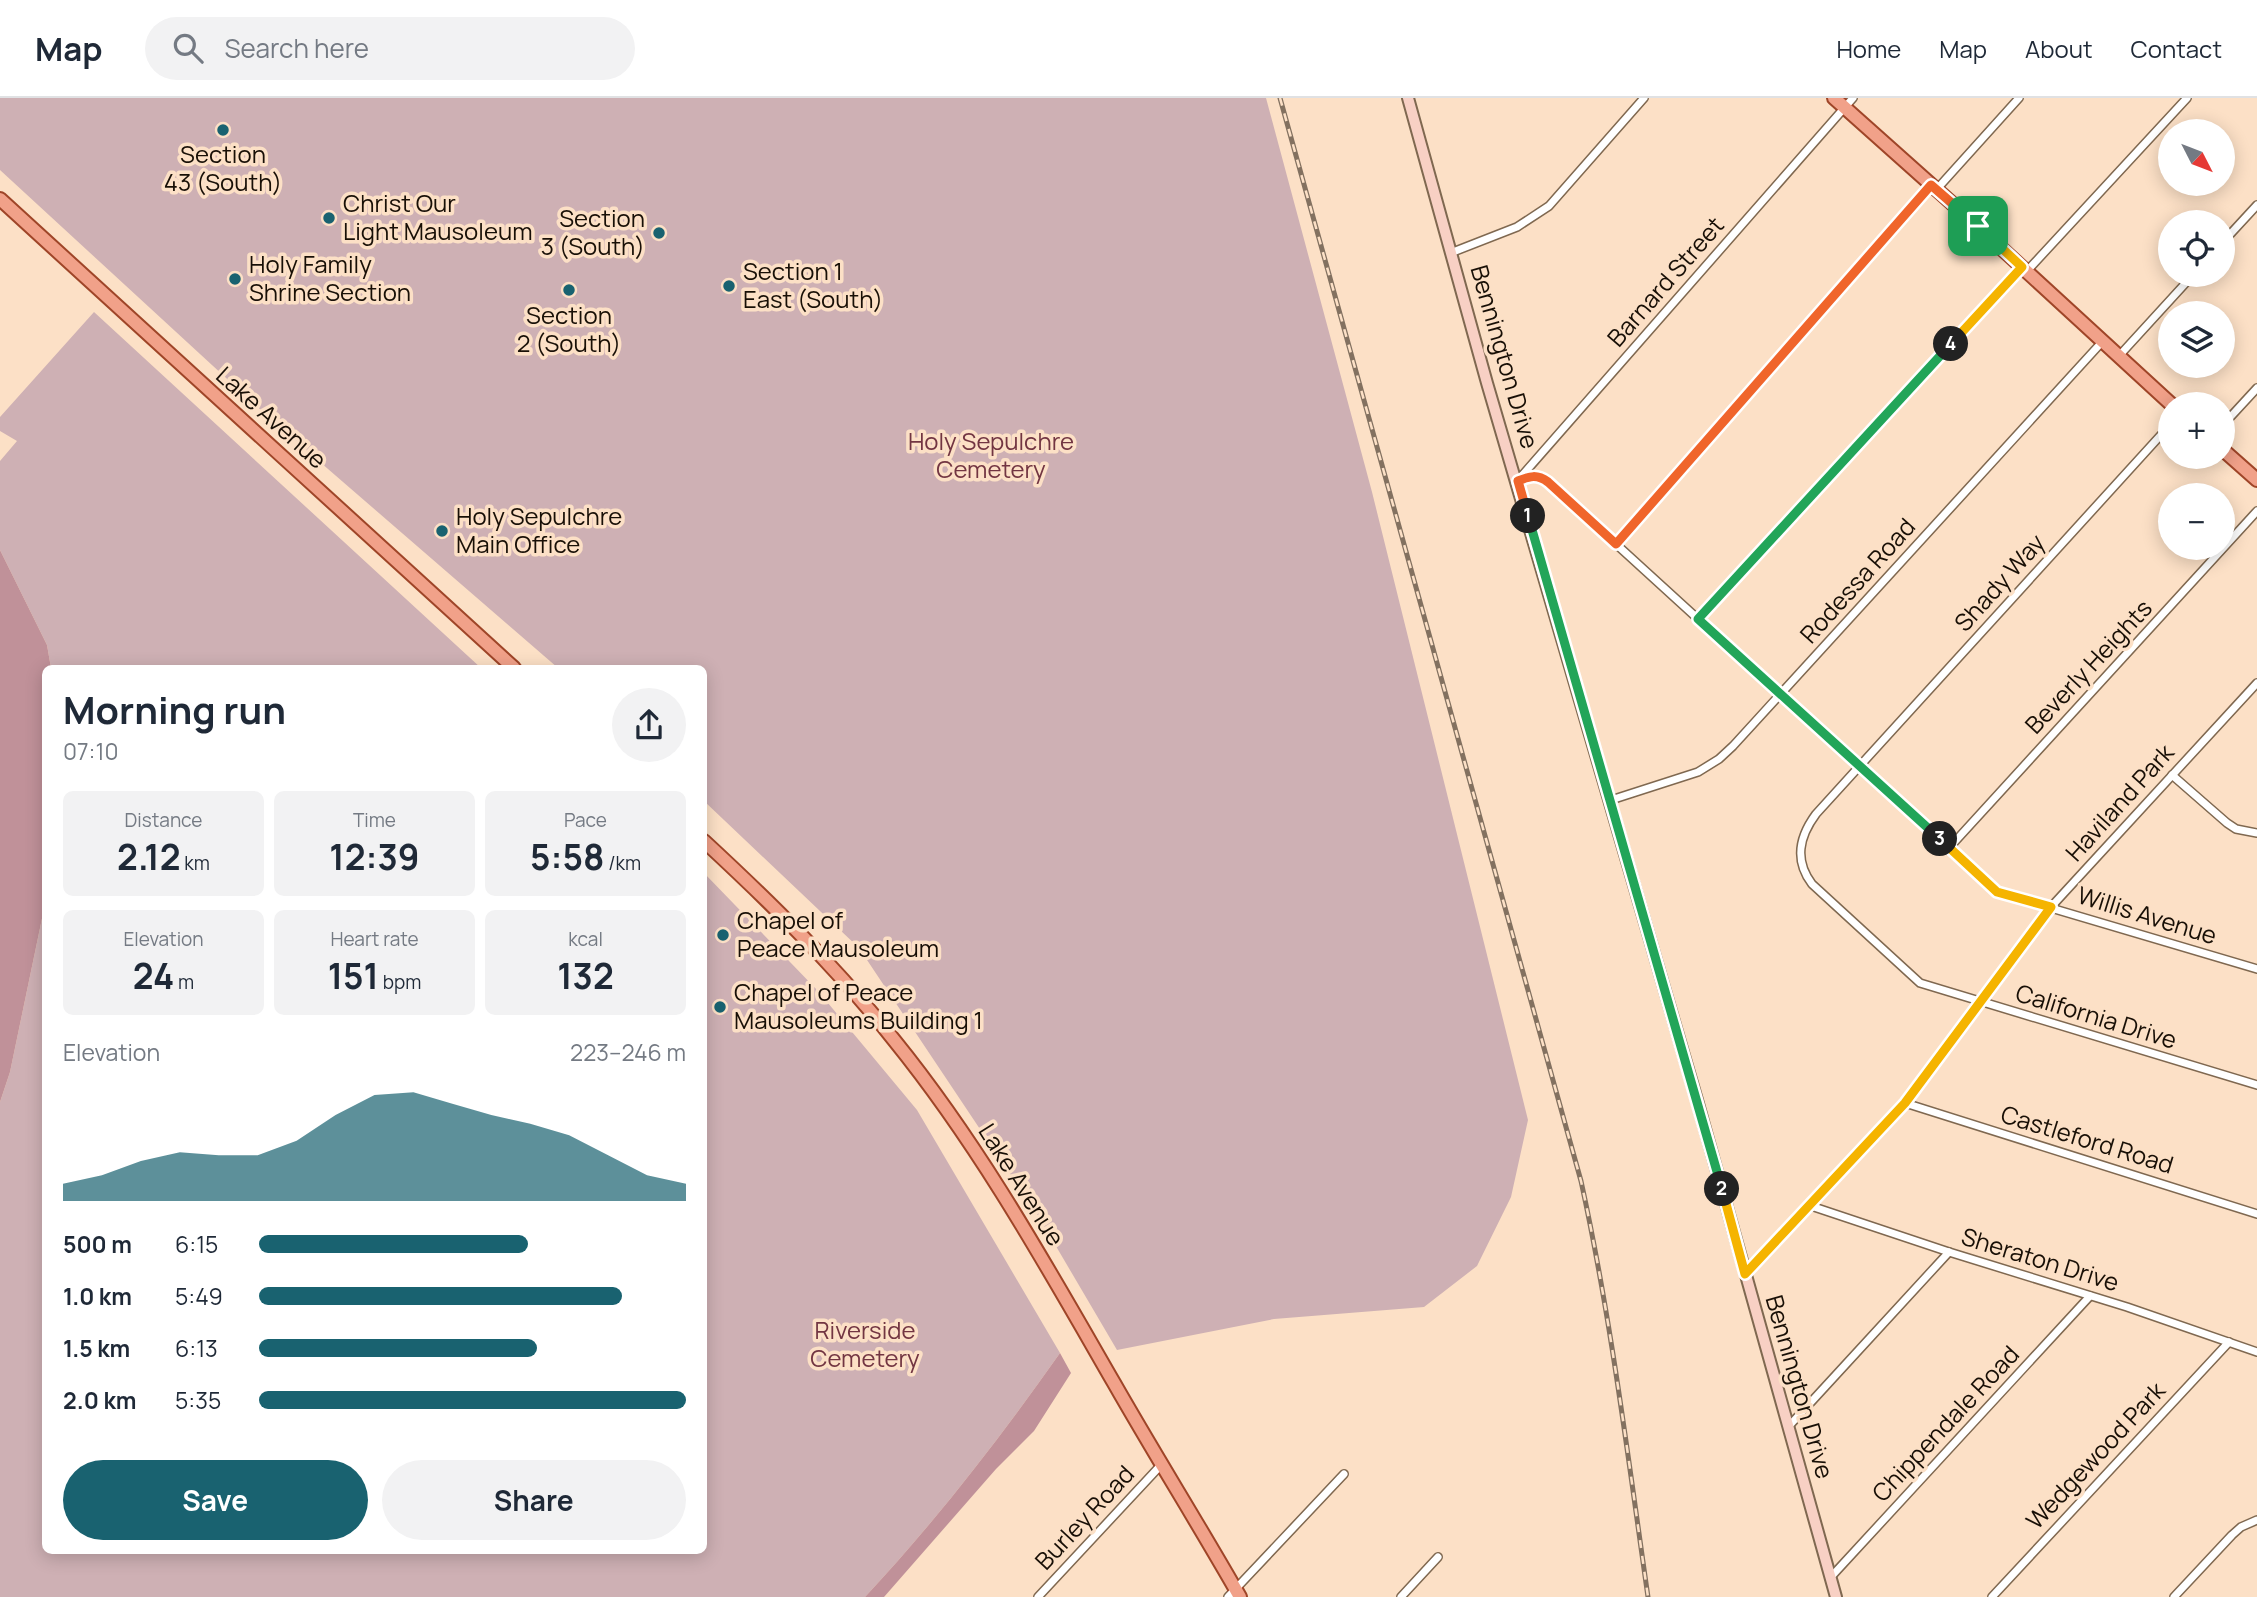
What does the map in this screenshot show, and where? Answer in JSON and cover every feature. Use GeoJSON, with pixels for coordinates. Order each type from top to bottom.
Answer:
{"type":"FeatureCollection","features":[{"type":"Feature","properties":{"kind":"main road"},"geometry":{"type":"LineString","coordinates":[[1833,98],[1848,103],[1933,187],[2158,392]]}},
{"type":"Feature","properties":{"kind":"main road","name":"Lake Avenue"},"geometry":{"type":"LineString","coordinates":[[0,199],[511,665]]}},
{"type":"Feature","properties":{"kind":"main road"},"geometry":{"type":"LineString","coordinates":[[2235,461],[2257,480]]}},
{"type":"Feature","properties":{"kind":"main road","name":"Lake Avenue"},"geometry":{"type":"LineString","coordinates":[[707,844],[797,932],[850,989],[894,1039],[958,1124],[1019,1218],[1235,1594]]}},
{"type":"Feature","properties":{"kind":"street","name":"Bennington Drive"},"geometry":{"type":"LineString","coordinates":[[1409,98],[1488,383],[1611,800],[1836,1597]]}},
{"type":"Feature","properties":{"kind":"street"},"geometry":{"type":"LineString","coordinates":[[1453,252],[1500,235],[1549,206],[1644,98]]}},
{"type":"Feature","properties":{"kind":"street"},"geometry":{"type":"LineString","coordinates":[[1616,544],[1933,187],[2019,98]]}},
{"type":"Feature","properties":{"kind":"street"},"geometry":{"type":"LineString","coordinates":[[1698,619],[2187,98]]}},
{"type":"Feature","properties":{"kind":"street","name":"Barnard Street"},"geometry":{"type":"LineString","coordinates":[[1518,481],[1848,103]]}},
{"type":"Feature","properties":{"kind":"street"},"geometry":{"type":"LineString","coordinates":[[2235,229],[2257,205]]}},
{"type":"Feature","properties":{"kind":"street"},"geometry":{"type":"LineString","coordinates":[[2118,357],[2182,287]]}},
{"type":"Feature","properties":{"kind":"street","name":"Rodessa Road"},"geometry":{"type":"LineString","coordinates":[[1611,800],[1689,776],[1707,768],[1733,746],[2102,342]]}},
{"type":"Feature","properties":{"kind":"street"},"geometry":{"type":"LineString","coordinates":[[2235,412],[2257,388]]}},
{"type":"Feature","properties":{"kind":"street","name":"Shady Way"},"geometry":{"type":"LineString","coordinates":[[1859,766],[2158,438]]}},
{"type":"Feature","properties":{"kind":"street","name":"Willis Avenue"},"geometry":{"type":"LineString","coordinates":[[1518,481],[1533,475],[1544,478],[1997,892],[2257,969]]}},
{"type":"Feature","properties":{"kind":"street","name":"Beverly Heights"},"geometry":{"type":"LineString","coordinates":[[1949,848],[2257,511]]}},
{"type":"Feature","properties":{"kind":"street","name":"Haviland Park"},"geometry":{"type":"LineString","coordinates":[[1745,1274],[1905,1103],[2051,907],[2257,683]]}},
{"type":"Feature","properties":{"kind":"street","name":"California Drive"},"geometry":{"type":"LineString","coordinates":[[1859,766],[1808,825],[1800,845],[1805,876],[1912,977],[1920,983],[1980,1002],[2257,1085]]}},
{"type":"Feature","properties":{"kind":"street"},"geometry":{"type":"LineString","coordinates":[[2172,775],[2227,823],[2236,829],[2257,833]]}},
{"type":"Feature","properties":{"kind":"street","name":"Castleford Road"},"geometry":{"type":"LineString","coordinates":[[1905,1103],[2257,1214]]}},
{"type":"Feature","properties":{"kind":"street","name":"Sheraton Drive"},"geometry":{"type":"LineString","coordinates":[[1811,1206],[2257,1352]]}},
{"type":"Feature","properties":{"kind":"street"},"geometry":{"type":"LineString","coordinates":[[1789,1426],[1949,1252]]}},
{"type":"Feature","properties":{"kind":"street","name":"Chippendale Road"},"geometry":{"type":"LineString","coordinates":[[1830,1578],[2090,1296]]}},
{"type":"Feature","properties":{"kind":"street","name":"Wedgewood Park"},"geometry":{"type":"LineString","coordinates":[[1992,1597],[2229,1342]]}},
{"type":"Feature","properties":{"kind":"street","name":"Burley Road"},"geometry":{"type":"LineString","coordinates":[[1038,1597],[1161,1465]]}},
{"type":"Feature","properties":{"kind":"street"},"geometry":{"type":"LineString","coordinates":[[1235,1594],[1344,1474]]}},
{"type":"Feature","properties":{"kind":"street"},"geometry":{"type":"LineString","coordinates":[[2174,1597],[2232,1535],[2241,1527],[2257,1520]]}},
{"type":"Feature","properties":{"kind":"street"},"geometry":{"type":"LineString","coordinates":[[1401,1597],[1438,1557]]}},
{"type":"Feature","properties":{"kind":"green space","name":"Holy Sepulchre Cemetery"},"geometry":{"type":"Polygon","coordinates":[[[0,98],[1266,98],[1372,492],[1528,1120],[1511,1197],[1477,1266],[1424,1307],[1274,1319],[1117,1350],[1040,1219],[859,948],[707,804],[707,665],[555,665],[276,424],[0,170],[0,98]]]}},
{"type":"Feature","properties":{"kind":"green space"},"geometry":{"type":"Polygon","coordinates":[[[94,312],[478,665],[50,665],[47,645],[0,550],[0,461],[17,441],[0,431],[0,417],[94,312]]]}},
{"type":"Feature","properties":{"kind":"green space","name":"Riverside Cemetery"},"geometry":{"type":"Polygon","coordinates":[[[707,876],[818,991],[917,1110],[1060,1353],[967,1478],[865,1597],[0,1597],[0,1102],[10,1072],[42,918],[42,1554],[707,1554],[707,876]]]}},
{"type":"Feature","properties":{"kind":"shaded area"},"geometry":{"type":"Polygon","coordinates":[[[0,550],[47,645],[50,665],[42,665],[42,918],[10,1072],[0,1102],[0,550]]]}},
{"type":"Feature","properties":{"kind":"shaded area"},"geometry":{"type":"Polygon","coordinates":[[[1060,1353],[1071,1373],[1034,1431],[996,1469],[884,1597],[865,1597],[967,1478],[1060,1353]]]}},
{"type":"Feature","properties":{"kind":"railway"},"geometry":{"type":"LineString","coordinates":[[1280,98],[1581,1181],[1610,1336],[1648,1597]]}},
{"type":"Feature","properties":{"kind":"place","name":"Section 43 (South)"},"geometry":{"type":"Point","coordinates":[223,130]}},
{"type":"Feature","properties":{"kind":"place","name":"Christ Our Light Mausoleum"},"geometry":{"type":"Point","coordinates":[329,218]}},
{"type":"Feature","properties":{"kind":"place","name":"Section 3 (South)"},"geometry":{"type":"Point","coordinates":[659,233]}},
{"type":"Feature","properties":{"kind":"place","name":"Holy Family Shrine Section"},"geometry":{"type":"Point","coordinates":[235,279]}},
{"type":"Feature","properties":{"kind":"place","name":"Section 1 East (South)"},"geometry":{"type":"Point","coordinates":[729,286]}},
{"type":"Feature","properties":{"kind":"place","name":"Section 2 (South)"},"geometry":{"type":"Point","coordinates":[569,290]}},
{"type":"Feature","properties":{"kind":"place","name":"Holy Sepulchre Main Office"},"geometry":{"type":"Point","coordinates":[442,531]}},
{"type":"Feature","properties":{"kind":"place","name":"Chapel of Peace Mausoleum"},"geometry":{"type":"Point","coordinates":[723,935]}},
{"type":"Feature","properties":{"kind":"place","name":"Chapel of Peace Mausoleums Building 1"},"geometry":{"type":"Point","coordinates":[720,1007]}},
{"type":"Feature","properties":{"kind":"route"},"geometry":{"type":"LineString","coordinates":[[1931,185],[1978,226],[2022,267],[1698,619],[1997,892],[2051,907],[1905,1103],[1745,1274],[1518,481],[1533,475],[1544,478],[1616,544],[1931,185]]}}]}
